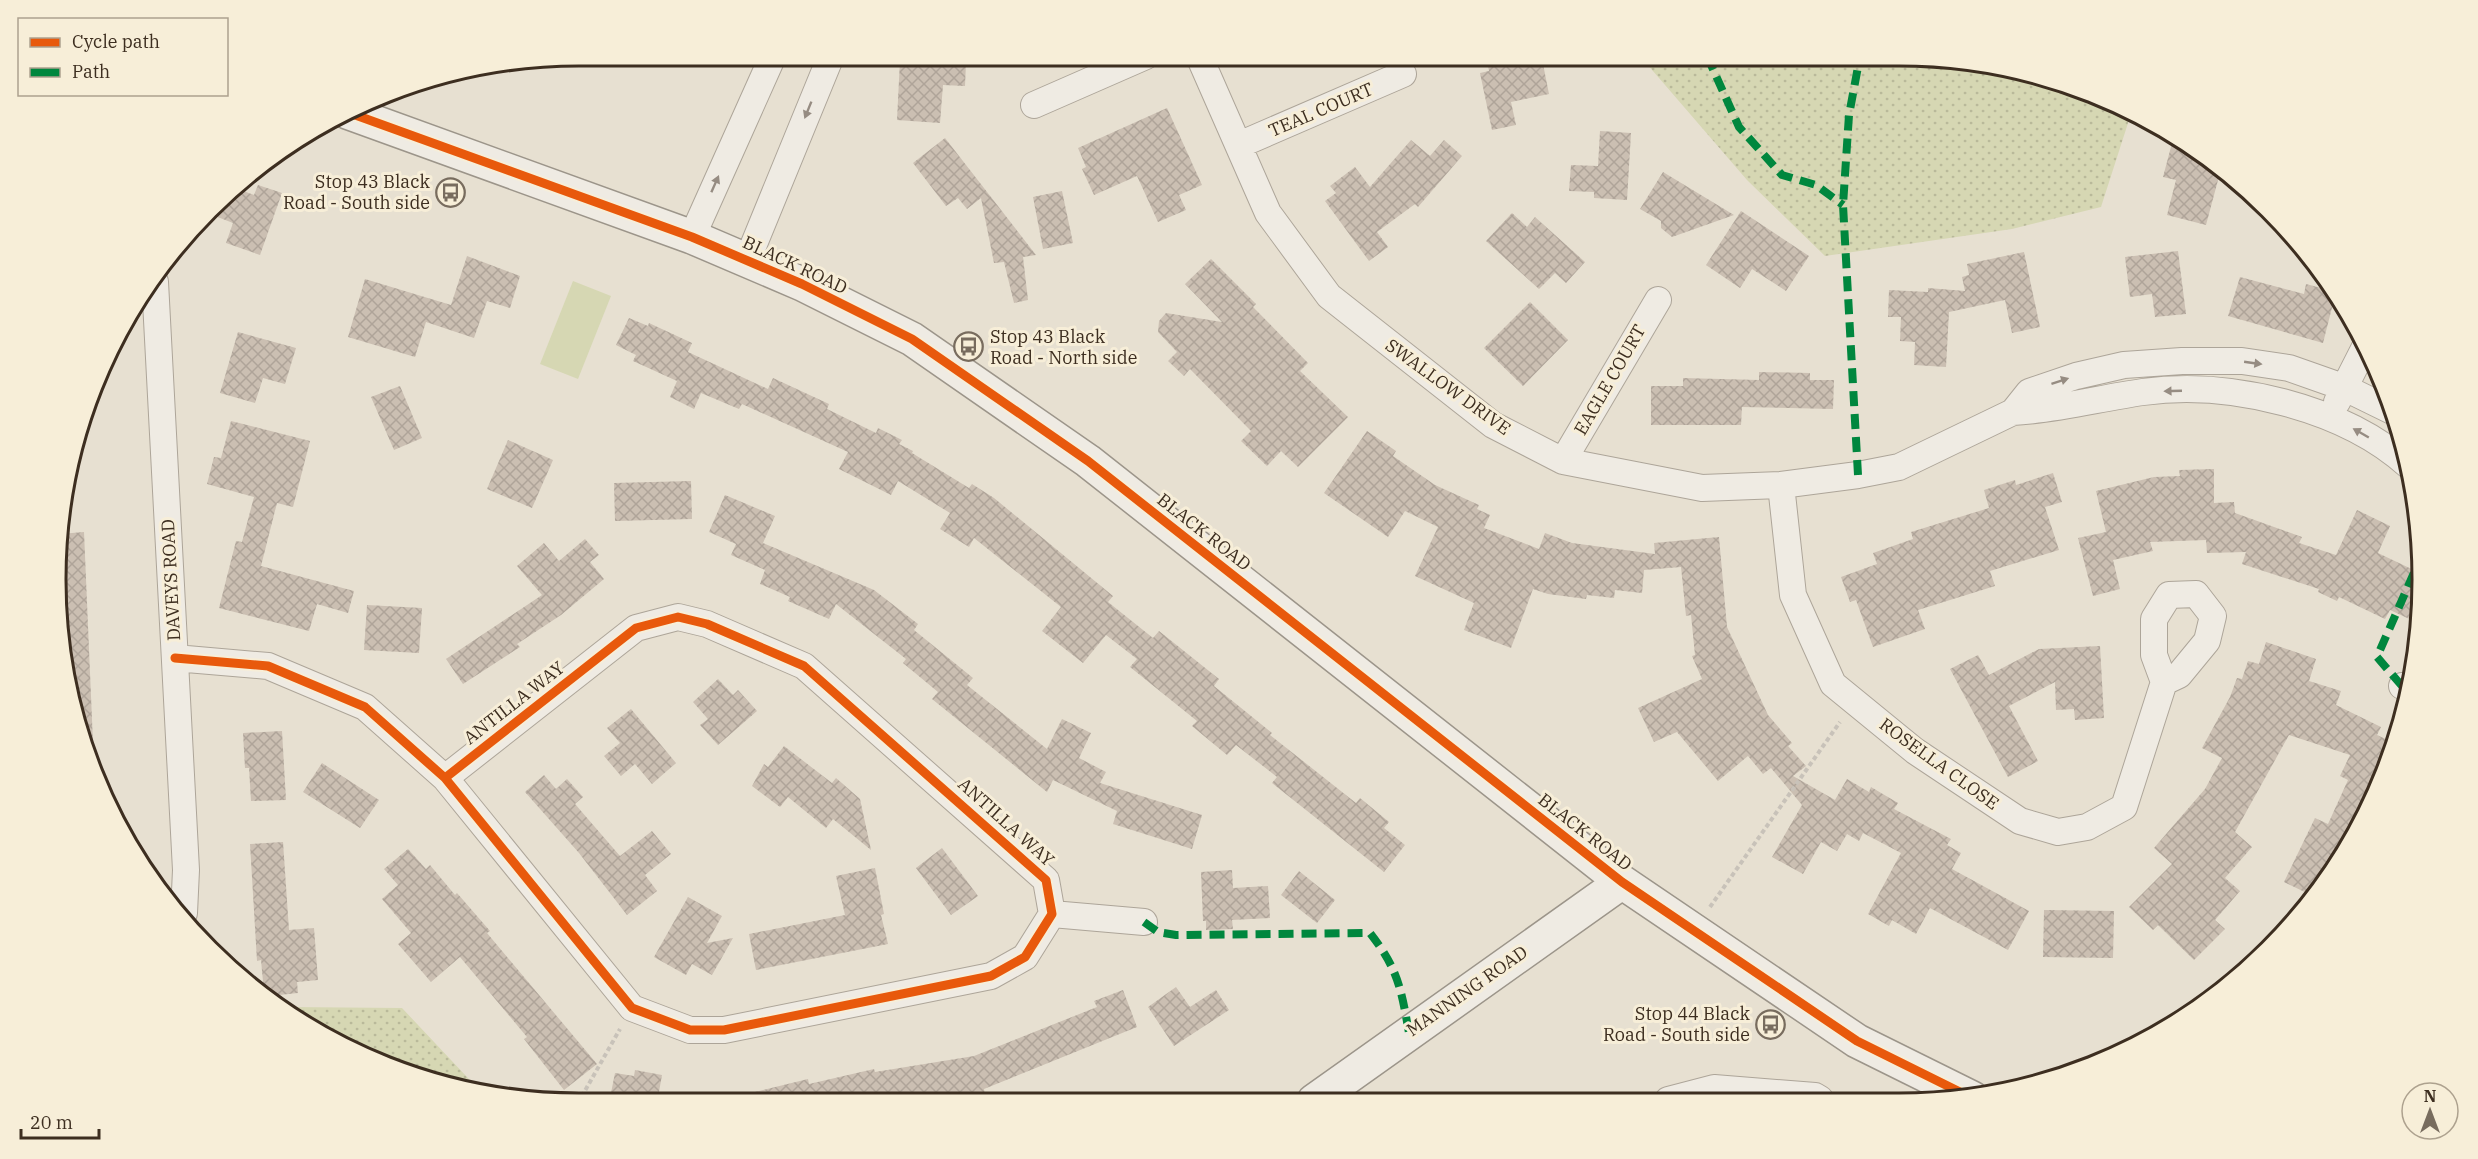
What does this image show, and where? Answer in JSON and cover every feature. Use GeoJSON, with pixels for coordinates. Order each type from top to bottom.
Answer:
{"type":"FeatureCollection","features":[{"type":"Feature","properties":{"kind":"main road","name":"BLACK ROAD"},"geometry":{"type":"LineString","coordinates":[[359,116],[692,237],[802,284],[912,339],[1088,461],[1622,882],[1857,1041],[1956,1090]]}},
{"type":"Feature","properties":{"kind":"main road","name":"MANNING ROAD"},"geometry":{"type":"LineString","coordinates":[[1325,1093],[1622,882]]}},
{"type":"Feature","properties":{"kind":"street"},"geometry":{"type":"LineString","coordinates":[[692,237],[769,66]]}},
{"type":"Feature","properties":{"kind":"street"},"geometry":{"type":"LineString","coordinates":[[747,261],[827,66]]}},
{"type":"Feature","properties":{"kind":"street"},"geometry":{"type":"LineString","coordinates":[[1034,105],[1123,66]]}},
{"type":"Feature","properties":{"kind":"street","name":"SWALLOW DRIVE"},"geometry":{"type":"LineString","coordinates":[[1203,66],[1268,213],[1329,296],[1493,425],[1563,461],[1702,488],[1781,485],[1899,467],[2013,412],[2042,411],[2145,392],[2203,390],[2273,400],[2330,418],[2346,424],[2397,455]]}},
{"type":"Feature","properties":{"kind":"street","name":"TEAL COURT"},"geometry":{"type":"LineString","coordinates":[[1239,145],[1402,74]]}},
{"type":"Feature","properties":{"kind":"street","name":"DAVEYS ROAD"},"geometry":{"type":"LineString","coordinates":[[155,292],[186,870],[184,907]]}},
{"type":"Feature","properties":{"kind":"street","name":"EAGLE COURT"},"geometry":{"type":"LineString","coordinates":[[1563,461],[1658,300]]}},
{"type":"Feature","properties":{"kind":"street"},"geometry":{"type":"LineString","coordinates":[[2330,418],[2343,387],[2360,355]]}},
{"type":"Feature","properties":{"kind":"street","name":"SWALLOW DRIVE"},"geometry":{"type":"LineString","coordinates":[[2013,412],[2030,392],[2076,376],[2124,365],[2159,362],[2251,362],[2289,368],[2343,387],[2382,406]]}},
{"type":"Feature","properties":{"kind":"street","name":"ROSELLA CLOSE"},"geometry":{"type":"LineString","coordinates":[[1781,485],[1793,595],[1833,684],[1915,751],[2019,821],[2058,831],[2087,827],[2124,807],[2164,682]]}},
{"type":"Feature","properties":{"kind":"street","name":"ANTILLA WAY"},"geometry":{"type":"LineString","coordinates":[[445,778],[636,628],[678,617],[707,624],[804,666],[1046,880],[1052,914]]}},
{"type":"Feature","properties":{"kind":"street"},"geometry":{"type":"LineString","coordinates":[[175,658],[268,666],[365,707],[445,778],[632,1008],[690,1030],[724,1030],[991,976],[1025,957],[1052,914],[1144,922]]}},
{"type":"Feature","properties":{"kind":"street"},"geometry":{"type":"LineString","coordinates":[[1695,1093],[1714,1088],[1777,1093]]}},
{"type":"Feature","properties":{"kind":"path"},"geometry":{"type":"LineString","coordinates":[[1694,931],[1854,701]]}},
{"type":"Feature","properties":{"kind":"path"},"geometry":{"type":"LineString","coordinates":[[584,1093],[632,1008]]}},
{"type":"Feature","properties":{"kind":"green space"},"geometry":{"type":"Polygon","coordinates":[[[1649,66],[1898,66],[1966,70],[2031,83],[2064,93],[2129,121],[2101,207],[2012,229],[1825,256],[1747,180],[1649,66]]]}},
{"type":"Feature","properties":{"kind":"green space"},"geometry":{"type":"Polygon","coordinates":[[[573,281],[611,296],[578,379],[540,364],[573,281]]]}},
{"type":"Feature","properties":{"kind":"green space"},"geometry":{"type":"Polygon","coordinates":[[[296,1007],[402,1008],[471,1081],[414,1066],[383,1054],[352,1040],[296,1007]]]}},
{"type":"Feature","properties":{"kind":"building"},"geometry":{"type":"Polygon","coordinates":[[[900,66],[966,66],[965,86],[943,85],[940,123],[897,120],[900,66]]]}},
{"type":"Feature","properties":{"kind":"building"},"geometry":{"type":"Polygon","coordinates":[[[1488,66],[1543,66],[1549,94],[1511,102],[1516,125],[1492,130],[1480,73],[1489,71],[1488,66]]]}},
{"type":"Feature","properties":{"kind":"building"},"geometry":{"type":"Polygon","coordinates":[[[1167,108],[1202,185],[1179,195],[1186,210],[1158,222],[1137,176],[1094,195],[1082,169],[1086,167],[1078,148],[1167,108]]]}},
{"type":"Feature","properties":{"kind":"building"},"geometry":{"type":"Polygon","coordinates":[[[1600,131],[1631,133],[1627,200],[1594,198],[1594,192],[1569,191],[1571,165],[1598,166],[1600,131]]]}},
{"type":"Feature","properties":{"kind":"building"},"geometry":{"type":"Polygon","coordinates":[[[945,138],[1036,255],[1023,257],[1028,300],[1014,303],[1004,262],[994,263],[981,198],[967,209],[958,198],[946,206],[913,163],[945,138]]]}},
{"type":"Feature","properties":{"kind":"building"},"geometry":{"type":"Polygon","coordinates":[[[1411,140],[1430,156],[1444,140],[1462,156],[1418,207],[1415,204],[1377,232],[1388,247],[1369,261],[1325,201],[1336,193],[1330,186],[1355,167],[1370,187],[1411,140]]]}},
{"type":"Feature","properties":{"kind":"building"},"geometry":{"type":"Polygon","coordinates":[[[2171,145],[2219,178],[2206,225],[2167,215],[2176,180],[2163,177],[2171,145]]]}},
{"type":"Feature","properties":{"kind":"building"},"geometry":{"type":"Polygon","coordinates":[[[1663,172],[1734,215],[1672,237],[1661,228],[1661,221],[1640,209],[1663,172]]]}},
{"type":"Feature","properties":{"kind":"building"},"geometry":{"type":"Polygon","coordinates":[[[258,185],[282,193],[260,255],[226,243],[233,223],[216,216],[243,191],[254,195],[258,185]]]}},
{"type":"Feature","properties":{"kind":"building"},"geometry":{"type":"Polygon","coordinates":[[[1062,191],[1073,243],[1043,249],[1033,197],[1062,191]]]}},
{"type":"Feature","properties":{"kind":"building"},"geometry":{"type":"Polygon","coordinates":[[[1741,211],[1809,256],[1786,291],[1752,269],[1740,288],[1706,265],[1741,211]]]}},
{"type":"Feature","properties":{"kind":"building"},"geometry":{"type":"Polygon","coordinates":[[[1512,213],[1527,227],[1535,217],[1585,262],[1566,283],[1555,273],[1539,289],[1486,241],[1512,213]]]}},
{"type":"Feature","properties":{"kind":"building"},"geometry":{"type":"Polygon","coordinates":[[[2178,251],[2186,314],[2155,317],[2152,294],[2130,297],[2125,257],[2178,251]]]}},
{"type":"Feature","properties":{"kind":"building"},"geometry":{"type":"Polygon","coordinates":[[[2024,252],[2040,327],[2012,333],[2005,300],[1949,312],[1946,367],[1914,365],[1915,342],[1900,341],[1901,317],[1888,317],[1889,290],[1928,292],[1928,288],[1965,291],[1962,277],[1969,275],[1967,264],[2024,252]]]}},
{"type":"Feature","properties":{"kind":"building"},"geometry":{"type":"Polygon","coordinates":[[[467,256],[520,276],[510,308],[487,301],[474,338],[426,322],[415,357],[348,337],[365,279],[451,305],[467,256]]]}},
{"type":"Feature","properties":{"kind":"building"},"geometry":{"type":"Polygon","coordinates":[[[1211,259],[1256,304],[1253,307],[1308,363],[1300,371],[1348,417],[1298,467],[1281,451],[1267,466],[1241,441],[1251,431],[1190,369],[1184,376],[1168,361],[1177,352],[1158,332],[1159,321],[1166,313],[1222,322],[1185,284],[1211,259]]]}},
{"type":"Feature","properties":{"kind":"building"},"geometry":{"type":"Polygon","coordinates":[[[2240,277],[2304,294],[2306,284],[2321,288],[2332,306],[2323,343],[2228,316],[2240,277]]]}},
{"type":"Feature","properties":{"kind":"building"},"geometry":{"type":"Polygon","coordinates":[[[1530,302],[1568,340],[1523,386],[1484,348],[1530,302]]]}},
{"type":"Feature","properties":{"kind":"building"},"geometry":{"type":"Polygon","coordinates":[[[629,318],[648,326],[649,323],[692,343],[688,352],[768,389],[773,378],[829,404],[827,409],[876,433],[878,428],[902,440],[899,444],[969,488],[972,484],[994,498],[1113,596],[1108,602],[1153,638],[1159,631],[1219,679],[1214,686],[1272,733],[1270,735],[1356,803],[1360,798],[1389,822],[1384,828],[1405,845],[1384,872],[1272,783],[1277,777],[1236,745],[1227,755],[1192,726],[1197,721],[1130,667],[1137,659],[1106,635],[1083,663],[1042,631],[1061,607],[974,538],[969,547],[940,529],[950,513],[898,481],[891,495],[839,469],[848,452],[742,404],[739,409],[701,393],[694,409],[670,397],[677,381],[633,361],[636,355],[616,345],[629,318]]]}},
{"type":"Feature","properties":{"kind":"building"},"geometry":{"type":"Polygon","coordinates":[[[238,332],[296,348],[285,384],[263,378],[255,403],[220,393],[238,332]]]}},
{"type":"Feature","properties":{"kind":"building"},"geometry":{"type":"Polygon","coordinates":[[[1759,372],[1810,373],[1810,380],[1834,380],[1833,409],[1742,407],[1741,425],[1651,425],[1651,386],[1683,386],[1683,378],[1759,380],[1759,372]]]}},
{"type":"Feature","properties":{"kind":"building"},"geometry":{"type":"Polygon","coordinates":[[[400,386],[422,438],[394,450],[371,397],[400,386]]]}},
{"type":"Feature","properties":{"kind":"building"},"geometry":{"type":"Polygon","coordinates":[[[231,421],[310,441],[293,507],[277,503],[261,566],[354,591],[348,613],[317,604],[309,631],[219,608],[236,541],[242,542],[254,497],[207,484],[214,457],[221,458],[231,421]]]}},
{"type":"Feature","properties":{"kind":"building"},"geometry":{"type":"Polygon","coordinates":[[[1367,431],[1396,451],[1393,456],[1435,485],[1479,505],[1477,509],[1490,515],[1484,528],[1539,549],[1545,533],[1572,543],[1655,554],[1654,543],[1719,537],[1727,627],[1768,715],[1792,743],[1788,746],[1806,766],[1793,776],[1835,800],[1847,779],[1869,792],[1871,787],[1898,803],[1894,809],[1951,839],[1947,845],[1961,853],[1952,869],[2029,911],[2008,950],[1930,908],[1916,934],[1892,920],[1889,926],[1868,914],[1901,853],[1863,833],[1859,841],[1847,834],[1837,851],[1821,842],[1803,874],[1772,857],[1802,805],[1771,768],[1763,774],[1748,756],[1718,781],[1677,732],[1654,742],[1638,708],[1702,679],[1692,656],[1695,655],[1691,615],[1686,616],[1681,567],[1644,570],[1642,593],[1615,590],[1614,598],[1587,595],[1586,599],[1548,594],[1533,589],[1511,648],[1464,630],[1474,603],[1415,576],[1438,527],[1405,511],[1388,537],[1324,493],[1367,431]]]}},
{"type":"Feature","properties":{"kind":"building"},"geometry":{"type":"Polygon","coordinates":[[[508,440],[553,460],[532,508],[487,489],[508,440]]]}},
{"type":"Feature","properties":{"kind":"building"},"geometry":{"type":"Polygon","coordinates":[[[2214,469],[2214,503],[2234,502],[2235,513],[2302,537],[2299,543],[2336,555],[2357,510],[2390,526],[2378,553],[2412,569],[2410,619],[2390,610],[2385,619],[2339,597],[2337,601],[2318,592],[2319,589],[2242,564],[2246,552],[2207,553],[2206,540],[2150,542],[2153,551],[2113,560],[2120,589],[2093,596],[2078,538],[2106,532],[2096,491],[2154,477],[2180,476],[2179,470],[2214,469]]]}},
{"type":"Feature","properties":{"kind":"building"},"geometry":{"type":"Polygon","coordinates":[[[2053,473],[2062,502],[2045,507],[2059,550],[1990,571],[1995,586],[1918,610],[1925,629],[1873,647],[1856,600],[1850,602],[1841,577],[1877,564],[1873,553],[1913,539],[1911,532],[1989,508],[1984,490],[2015,480],[2016,485],[2053,473]]]}},
{"type":"Feature","properties":{"kind":"building"},"geometry":{"type":"Polygon","coordinates":[[[691,481],[692,519],[615,521],[614,483],[691,481]]]}},
{"type":"Feature","properties":{"kind":"building"},"geometry":{"type":"Polygon","coordinates":[[[725,495],[775,516],[763,543],[874,590],[918,624],[914,630],[973,678],[967,685],[1047,749],[1062,719],[1091,733],[1079,758],[1106,772],[1100,783],[1202,815],[1192,849],[1113,824],[1117,811],[1053,780],[1047,792],[932,699],[938,692],[903,663],[906,659],[836,604],[829,619],[788,601],[790,597],[760,584],[765,570],[731,555],[736,544],[709,532],[725,495]]]}},
{"type":"Feature","properties":{"kind":"building"},"geometry":{"type":"Polygon","coordinates":[[[84,532],[92,743],[83,712],[70,647],[66,580],[68,533],[84,532]]]}},
{"type":"Feature","properties":{"kind":"building"},"geometry":{"type":"Polygon","coordinates":[[[585,539],[599,555],[590,562],[604,579],[561,615],[517,644],[520,647],[463,684],[446,659],[542,595],[517,566],[544,543],[559,561],[585,539]]]}},
{"type":"Feature","properties":{"kind":"building"},"geometry":{"type":"Polygon","coordinates":[[[367,605],[422,608],[419,653],[364,650],[367,605]]]}},
{"type":"Feature","properties":{"kind":"building"},"geometry":{"type":"Polygon","coordinates":[[[2266,642],[2316,659],[2309,681],[2341,691],[2336,705],[2381,727],[2377,735],[2387,740],[2359,807],[2325,865],[2306,892],[2284,882],[2315,818],[2328,824],[2348,780],[2340,776],[2350,755],[2289,735],[2235,832],[2252,847],[2225,878],[2240,891],[2215,920],[2225,929],[2194,960],[2158,925],[2153,930],[2129,907],[2172,864],[2154,848],[2205,789],[2222,758],[2202,748],[2230,697],[2237,678],[2242,679],[2248,661],[2259,664],[2266,642]]]}},
{"type":"Feature","properties":{"kind":"building"},"geometry":{"type":"Polygon","coordinates":[[[2100,646],[2104,718],[2075,720],[2074,709],[2056,710],[2055,682],[2009,706],[2038,761],[2008,777],[1950,669],[1978,655],[1989,675],[2039,649],[2100,646]]]}},
{"type":"Feature","properties":{"kind":"building"},"geometry":{"type":"Polygon","coordinates":[[[718,679],[733,695],[738,690],[757,711],[718,745],[700,725],[708,719],[693,702],[718,679]]]}},
{"type":"Feature","properties":{"kind":"building"},"geometry":{"type":"Polygon","coordinates":[[[631,709],[676,763],[652,784],[635,764],[621,776],[604,756],[620,743],[607,728],[631,709]]]}},
{"type":"Feature","properties":{"kind":"building"},"geometry":{"type":"Polygon","coordinates":[[[282,731],[286,800],[251,801],[249,768],[245,768],[243,733],[282,731]]]}},
{"type":"Feature","properties":{"kind":"building"},"geometry":{"type":"Polygon","coordinates":[[[784,746],[832,783],[836,778],[860,799],[871,850],[833,819],[826,828],[788,797],[780,807],[752,786],[764,764],[768,767],[784,746]]]}},
{"type":"Feature","properties":{"kind":"building"},"geometry":{"type":"Polygon","coordinates":[[[322,763],[379,800],[360,828],[303,792],[322,763]]]}},
{"type":"Feature","properties":{"kind":"building"},"geometry":{"type":"Polygon","coordinates":[[[544,775],[556,789],[567,779],[583,797],[575,804],[620,856],[652,831],[671,854],[645,875],[657,891],[627,915],[579,853],[525,792],[544,775]]]}},
{"type":"Feature","properties":{"kind":"building"},"geometry":{"type":"Polygon","coordinates":[[[283,842],[289,930],[314,928],[318,980],[297,982],[298,993],[278,995],[263,984],[261,960],[257,961],[250,844],[283,842]]]}},
{"type":"Feature","properties":{"kind":"building"},"geometry":{"type":"Polygon","coordinates":[[[942,848],[978,896],[951,915],[916,868],[942,848]]]}},
{"type":"Feature","properties":{"kind":"building"},"geometry":{"type":"Polygon","coordinates":[[[408,849],[426,869],[430,865],[455,895],[457,893],[490,931],[487,933],[597,1064],[564,1090],[524,1039],[527,1037],[460,957],[431,982],[398,944],[411,933],[382,899],[398,885],[384,869],[408,849]]]}},
{"type":"Feature","properties":{"kind":"building"},"geometry":{"type":"Polygon","coordinates":[[[875,868],[884,914],[881,915],[888,944],[756,970],[749,934],[845,915],[836,876],[875,868]]]}},
{"type":"Feature","properties":{"kind":"building"},"geometry":{"type":"Polygon","coordinates":[[[1232,870],[1233,888],[1268,886],[1270,918],[1232,920],[1233,929],[1206,930],[1206,921],[1203,921],[1201,872],[1232,870]]]}},
{"type":"Feature","properties":{"kind":"building"},"geometry":{"type":"Polygon","coordinates":[[[1299,871],[1335,900],[1317,923],[1281,895],[1299,871]]]}},
{"type":"Feature","properties":{"kind":"building"},"geometry":{"type":"Polygon","coordinates":[[[688,897],[722,916],[707,943],[733,938],[712,975],[692,964],[686,975],[654,957],[688,897]]]}},
{"type":"Feature","properties":{"kind":"building"},"geometry":{"type":"Polygon","coordinates":[[[2044,910],[2114,911],[2113,958],[2043,957],[2044,910]]]}},
{"type":"Feature","properties":{"kind":"building"},"geometry":{"type":"Polygon","coordinates":[[[1176,987],[1190,1007],[1216,990],[1229,1010],[1174,1046],[1148,1007],[1176,987]]]}},
{"type":"Feature","properties":{"kind":"building"},"geometry":{"type":"Polygon","coordinates":[[[1123,990],[1137,1027],[984,1089],[984,1093],[751,1093],[808,1079],[809,1084],[874,1069],[875,1072],[974,1056],[1097,1007],[1094,1001],[1123,990]]]}},
{"type":"Feature","properties":{"kind":"building"},"geometry":{"type":"Polygon","coordinates":[[[635,1070],[662,1075],[659,1093],[611,1093],[615,1073],[634,1076],[635,1070]]]}},
{"type":"Feature","properties":{"kind":"marked path"},"geometry":{"type":"LineString","coordinates":[[1712,66],[1739,127],[1782,175],[1816,185],[1843,205]]}},
{"type":"Feature","properties":{"kind":"marked path"},"geometry":{"type":"LineString","coordinates":[[1858,66],[1849,115],[1843,205],[1858,475]]}},
{"type":"Feature","properties":{"kind":"marked path"},"geometry":{"type":"LineString","coordinates":[[2401,685],[2377,657],[2412,577]]}},
{"type":"Feature","properties":{"kind":"marked path"},"geometry":{"type":"LineString","coordinates":[[1144,922],[1158,932],[1176,935],[1370,933],[1393,969],[1409,1033]]}},
{"type":"Feature","properties":{"kind":"cycle path"},"geometry":{"type":"LineString","coordinates":[[358,116],[692,237],[802,284],[912,339],[1088,461],[1622,882],[1857,1041],[1956,1090]]}},
{"type":"Feature","properties":{"kind":"cycle path"},"geometry":{"type":"LineString","coordinates":[[175,658],[268,666],[365,707],[445,778],[632,1008],[690,1030],[724,1030],[991,976],[1025,957],[1052,914],[1046,880],[804,666],[707,624],[678,617],[636,628],[445,778]]}},
{"type":"Feature","properties":{"kind":"place","name":"Stop 43 Black Road - South side"},"geometry":{"type":"Point","coordinates":[451,192]}},
{"type":"Feature","properties":{"kind":"place","name":"Stop 43 Black Road - North side"},"geometry":{"type":"Point","coordinates":[969,347]}},
{"type":"Feature","properties":{"kind":"place","name":"Stop 44 Black Road - South side"},"geometry":{"type":"Point","coordinates":[1771,1024]}}]}
